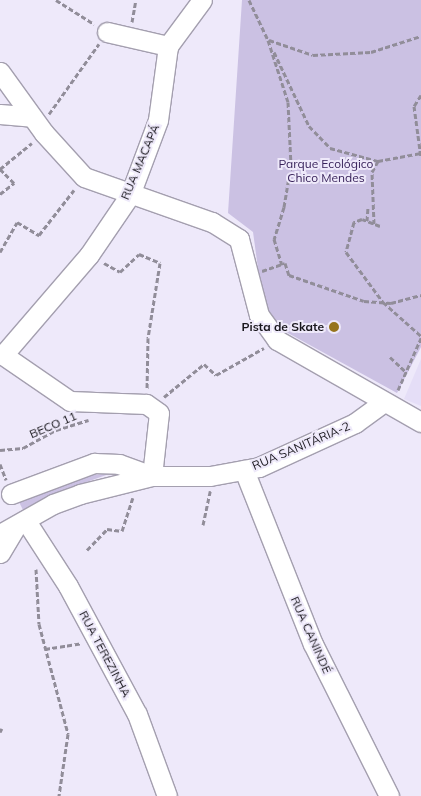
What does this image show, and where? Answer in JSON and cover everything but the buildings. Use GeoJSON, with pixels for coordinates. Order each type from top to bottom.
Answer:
{"type":"FeatureCollection","features":[{"type":"Feature","properties":{"kind":"street","name":"RUA MACAPÁ"},"geometry":{"type":"LineString","coordinates":[[1,355],[89,255],[130,195],[158,120],[168,46],[202,0]]}},
{"type":"Feature","properties":{"kind":"street"},"geometry":{"type":"LineString","coordinates":[[107,32],[168,46]]}},
{"type":"Feature","properties":{"kind":"street"},"geometry":{"type":"LineString","coordinates":[[0,72],[39,126],[84,177],[225,228],[239,239],[259,315],[277,340],[386,404],[421,422]]}},
{"type":"Feature","properties":{"kind":"street"},"geometry":{"type":"LineString","coordinates":[[0,114],[39,126]]}},
{"type":"Feature","properties":{"kind":"street"},"geometry":{"type":"LineString","coordinates":[[0,553],[14,527],[80,494],[146,477],[159,413],[149,405],[70,401],[1,355]]}},
{"type":"Feature","properties":{"kind":"street","name":"RUA SANITÁRIA-2"},"geometry":{"type":"LineString","coordinates":[[11,494],[94,463],[118,464],[146,477],[212,475],[258,467],[355,423],[386,404]]}},
{"type":"Feature","properties":{"kind":"street","name":"RUA CANINDÉ"},"geometry":{"type":"LineString","coordinates":[[244,470],[313,644],[389,796]]}},
{"type":"Feature","properties":{"kind":"street","name":"RUA TEREZINHA"},"geometry":{"type":"LineString","coordinates":[[14,527],[48,556],[99,641],[138,714],[168,796]]}},
{"type":"Feature","properties":{"kind":"path"},"geometry":{"type":"LineString","coordinates":[[0,194],[14,183],[0,169],[39,126],[107,32],[56,0]]}},
{"type":"Feature","properties":{"kind":"path"},"geometry":{"type":"LineString","coordinates":[[249,0],[309,126],[330,148],[378,161],[419,153]]}},
{"type":"Feature","properties":{"kind":"path"},"geometry":{"type":"LineString","coordinates":[[268,40],[313,54],[371,52],[421,36]]}},
{"type":"Feature","properties":{"kind":"path"},"geometry":{"type":"LineString","coordinates":[[268,40],[288,102],[292,135],[284,207],[274,239],[282,264]]}},
{"type":"Feature","properties":{"kind":"path"},"geometry":{"type":"LineString","coordinates":[[421,95],[414,106],[421,158]]}},
{"type":"Feature","properties":{"kind":"path"},"geometry":{"type":"LineString","coordinates":[[374,224],[372,172],[378,161]]}},
{"type":"Feature","properties":{"kind":"path"},"geometry":{"type":"LineString","coordinates":[[0,252],[17,222],[39,234],[84,177]]}},
{"type":"Feature","properties":{"kind":"path"},"geometry":{"type":"LineString","coordinates":[[367,221],[368,208]]}},
{"type":"Feature","properties":{"kind":"path"},"geometry":{"type":"LineString","coordinates":[[380,226],[367,221],[354,222],[346,252],[383,302],[421,337],[405,371],[386,404]]}},
{"type":"Feature","properties":{"kind":"path"},"geometry":{"type":"LineString","coordinates":[[89,255],[120,272],[139,254],[160,263],[148,338],[149,405]]}},
{"type":"Feature","properties":{"kind":"path"},"geometry":{"type":"LineString","coordinates":[[248,273],[285,263],[289,275],[364,301],[383,302],[421,294]]}},
{"type":"Feature","properties":{"kind":"path"},"geometry":{"type":"LineString","coordinates":[[149,405],[204,364],[216,375],[277,340]]}},
{"type":"Feature","properties":{"kind":"path"},"geometry":{"type":"LineString","coordinates":[[390,357],[405,371]]}},
{"type":"Feature","properties":{"kind":"path","name":"BECO 11"},"geometry":{"type":"LineString","coordinates":[[0,450],[23,448],[56,430],[92,418],[106,402]]}},
{"type":"Feature","properties":{"kind":"path"},"geometry":{"type":"LineString","coordinates":[[203,525],[212,475]]}},
{"type":"Feature","properties":{"kind":"path"},"geometry":{"type":"LineString","coordinates":[[87,550],[107,529],[122,531],[146,477]]}},
{"type":"Feature","properties":{"kind":"path"},"geometry":{"type":"LineString","coordinates":[[48,556],[36,566],[39,624],[68,734],[59,796]]}},
{"type":"Feature","properties":{"kind":"path"},"geometry":{"type":"LineString","coordinates":[[46,650],[99,641]]}},
{"type":"Feature","properties":{"kind":"shaded area"},"geometry":{"type":"Polygon","coordinates":[[[421,359],[421,406],[404,399],[421,359]]]}},
{"type":"Feature","properties":{"kind":"green space","name":"Parque Ecológico Chico Mendes"},"geometry":{"type":"Polygon","coordinates":[[[242,0],[421,0],[421,347],[397,393],[277,327],[264,312],[253,232],[228,213],[242,0]]]}},
{"type":"Feature","properties":{"kind":"green space"},"geometry":{"type":"Polygon","coordinates":[[[109,474],[53,494],[24,512],[19,502],[45,488],[81,475],[109,474]]]}},
{"type":"Feature","properties":{"kind":"place","name":"Pista de Skate"},"geometry":{"type":"Point","coordinates":[334,327]}}]}
